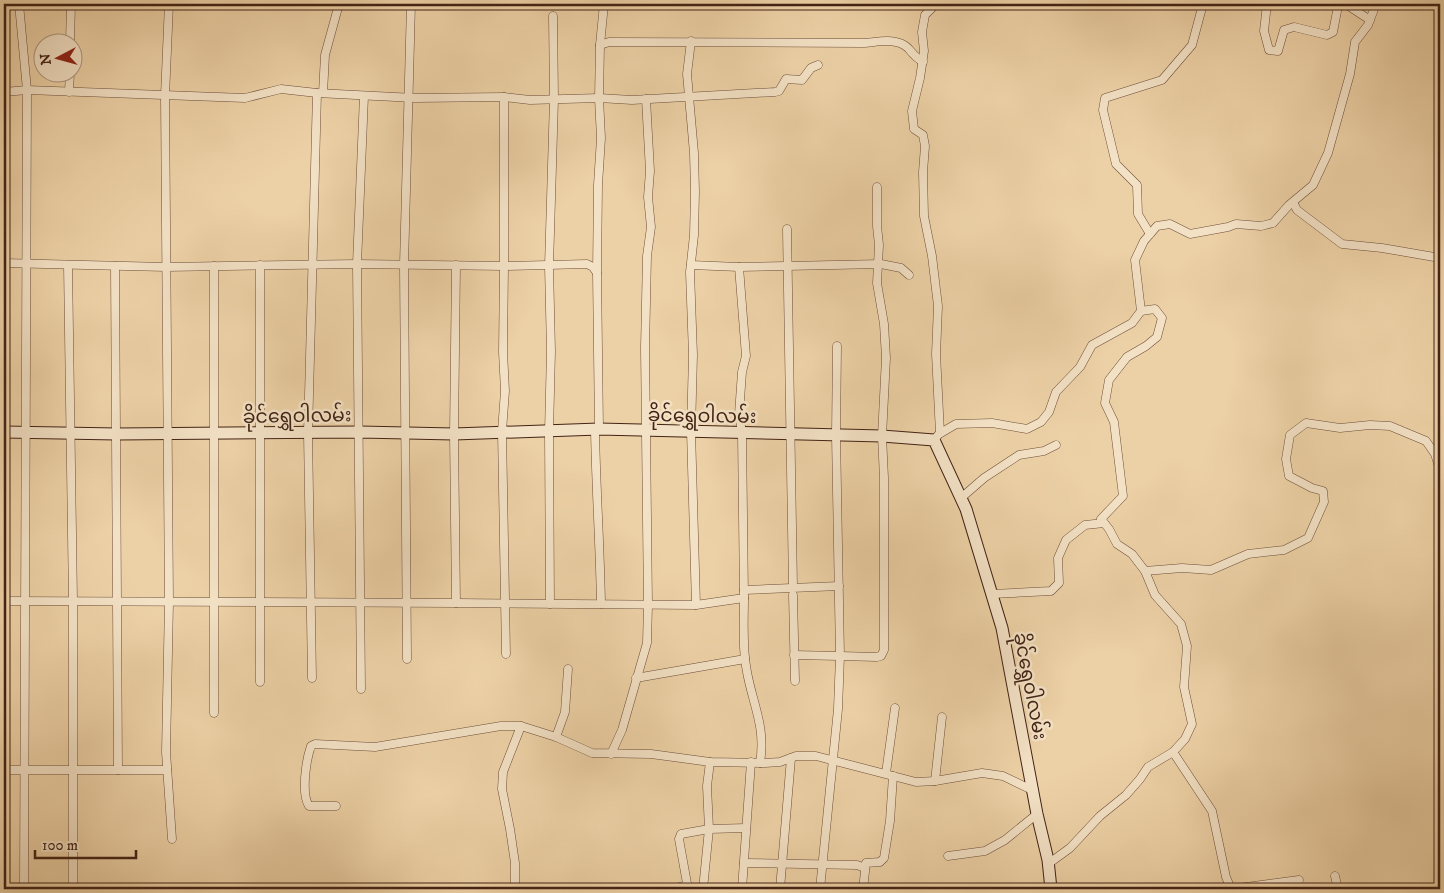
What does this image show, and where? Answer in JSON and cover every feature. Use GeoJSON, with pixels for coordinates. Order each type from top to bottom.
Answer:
{"type":"FeatureCollection","features":[{"type":"Feature","properties":{"kind":"street"},"geometry":{"type":"LineString","coordinates":[[19,4],[27,90],[24,889]]}},
{"type":"Feature","properties":{"kind":"street"},"geometry":{"type":"LineString","coordinates":[[70,32],[71,4]]}},
{"type":"Feature","properties":{"kind":"street"},"geometry":{"type":"LineString","coordinates":[[169,4],[165,96],[169,602],[167,770],[172,839]]}},
{"type":"Feature","properties":{"kind":"street"},"geometry":{"type":"LineString","coordinates":[[312,678],[308,433],[312,264],[320,93],[325,55],[338,4]]}},
{"type":"Feature","properties":{"kind":"street"},"geometry":{"type":"LineString","coordinates":[[407,659],[404,265],[411,4]]}},
{"type":"Feature","properties":{"kind":"street"},"geometry":{"type":"LineString","coordinates":[[601,604],[600,549],[595,476],[597,430],[598,185],[601,138],[599,98],[600,45],[604,4]]}},
{"type":"Feature","properties":{"kind":"street"},"geometry":{"type":"LineString","coordinates":[[936,4],[926,15],[922,32],[923,62],[912,111],[914,130],[923,135],[925,146],[923,172],[924,216],[938,306],[936,354],[937,436]]}},
{"type":"Feature","properties":{"kind":"street"},"geometry":{"type":"LineString","coordinates":[[1150,234],[1138,214],[1137,185],[1116,164],[1103,110],[1105,98],[1162,80],[1192,46],[1203,4]]}},
{"type":"Feature","properties":{"kind":"street"},"geometry":{"type":"LineString","coordinates":[[1267,4],[1264,31],[1269,50],[1278,51],[1284,30],[1294,27],[1327,36],[1333,32],[1338,6],[1347,5],[1370,20]]}},
{"type":"Feature","properties":{"kind":"street"},"geometry":{"type":"LineString","coordinates":[[1142,311],[1135,260],[1144,240],[1158,226],[1170,224],[1190,234],[1236,224],[1261,226],[1273,223],[1313,185],[1328,153],[1350,74],[1356,42],[1370,20],[1376,4]]}},
{"type":"Feature","properties":{"kind":"street"},"geometry":{"type":"LineString","coordinates":[[550,604],[549,432],[551,351],[549,266],[554,99],[553,16]]}},
{"type":"Feature","properties":{"kind":"street"},"geometry":{"type":"LineString","coordinates":[[691,41],[687,74],[694,153],[695,192],[691,265],[696,606]]}},
{"type":"Feature","properties":{"kind":"street"},"geometry":{"type":"LineString","coordinates":[[600,45],[609,42],[864,43],[898,41],[908,47],[914,57],[923,62]]}},
{"type":"Feature","properties":{"kind":"street"},"geometry":{"type":"LineString","coordinates":[[4,92],[27,90],[245,98],[281,89],[409,98],[504,97],[530,100],[689,98],[779,91],[786,79],[802,80],[811,68],[818,65]]}},
{"type":"Feature","properties":{"kind":"street"},"geometry":{"type":"LineString","coordinates":[[70,82],[70,92]]}},
{"type":"Feature","properties":{"kind":"street"},"geometry":{"type":"LineString","coordinates":[[361,689],[357,264],[364,96]]}},
{"type":"Feature","properties":{"kind":"street"},"geometry":{"type":"LineString","coordinates":[[504,97],[504,391],[502,431],[506,654]]}},
{"type":"Feature","properties":{"kind":"street"},"geometry":{"type":"LineString","coordinates":[[611,754],[622,730],[647,643],[647,256],[651,227],[648,196],[650,171],[646,99]]}},
{"type":"Feature","properties":{"kind":"street"},"geometry":{"type":"LineString","coordinates":[[794,656],[877,657],[881,656],[884,650],[884,478],[882,436],[886,358],[884,324],[877,284],[877,187]]}},
{"type":"Feature","properties":{"kind":"street"},"geometry":{"type":"LineString","coordinates":[[1293,202],[1297,210],[1342,244],[1382,248],[1440,258]]}},
{"type":"Feature","properties":{"kind":"street"},"geometry":{"type":"LineString","coordinates":[[787,230],[795,681]]}},
{"type":"Feature","properties":{"kind":"street"},"geometry":{"type":"LineString","coordinates":[[4,263],[26,262],[166,267],[312,264],[549,266],[587,264],[593,267],[597,273]]}},
{"type":"Feature","properties":{"kind":"street"},"geometry":{"type":"LineString","coordinates":[[691,265],[878,264],[901,268],[909,275]]}},
{"type":"Feature","properties":{"kind":"street"},"geometry":{"type":"LineString","coordinates":[[68,265],[73,602],[73,889]]}},
{"type":"Feature","properties":{"kind":"street"},"geometry":{"type":"LineString","coordinates":[[260,265],[260,682]]}},
{"type":"Feature","properties":{"kind":"street"},"geometry":{"type":"LineString","coordinates":[[115,266],[118,770]]}},
{"type":"Feature","properties":{"kind":"street"},"geometry":{"type":"LineString","coordinates":[[214,266],[214,713]]}},
{"type":"Feature","properties":{"kind":"street"},"geometry":{"type":"LineString","coordinates":[[456,266],[454,434],[456,602]]}},
{"type":"Feature","properties":{"kind":"street"},"geometry":{"type":"LineString","coordinates":[[739,266],[746,356],[742,372],[739,414],[742,433],[745,659],[762,734],[762,749],[756,763],[746,828],[742,889]]}},
{"type":"Feature","properties":{"kind":"street"},"geometry":{"type":"LineString","coordinates":[[937,436],[956,424],[992,423],[1027,429],[1041,422],[1049,412],[1056,392],[1080,367],[1092,345],[1132,323],[1142,311],[1155,309],[1162,318],[1157,337],[1146,346],[1126,357],[1109,380],[1105,403],[1114,422],[1123,496],[1101,519],[1117,544],[1132,554],[1145,571],[1155,595],[1181,624],[1187,646],[1184,687],[1192,724],[1174,752],[1148,767],[1126,795],[1100,816],[1070,848],[1048,864]]}},
{"type":"Feature","properties":{"kind":"street"},"geometry":{"type":"LineString","coordinates":[[820,889],[838,709],[840,656],[836,435],[837,346]]}},
{"type":"Feature","properties":{"kind":"street"},"geometry":{"type":"LineString","coordinates":[[1145,571],[1182,568],[1211,570],[1248,554],[1284,550],[1308,538],[1324,502],[1323,492],[1289,476],[1286,459],[1290,435],[1306,423],[1340,428],[1370,425],[1390,426],[1426,441],[1435,454],[1440,470]]}},
{"type":"Feature","properties":{"kind":"street","name":"ခိုင်ရွှေဝါလမ်း"},"geometry":{"type":"LineString","coordinates":[[4,432],[117,434],[406,432],[454,434],[502,431],[597,430],[937,436],[966,509],[1002,628],[1052,889]]}},
{"type":"Feature","properties":{"kind":"street"},"geometry":{"type":"LineString","coordinates":[[961,498],[984,478],[1019,455],[1044,451],[1056,445]]}},
{"type":"Feature","properties":{"kind":"street"},"geometry":{"type":"LineString","coordinates":[[992,594],[1051,591],[1059,583],[1058,558],[1066,540],[1085,525],[1104,523]]}},
{"type":"Feature","properties":{"kind":"street"},"geometry":{"type":"LineString","coordinates":[[4,601],[456,602],[696,606],[744,594],[839,586]]}},
{"type":"Feature","properties":{"kind":"street"},"geometry":{"type":"LineString","coordinates":[[636,678],[745,659]]}},
{"type":"Feature","properties":{"kind":"street"},"geometry":{"type":"LineString","coordinates":[[556,737],[565,712],[568,669]]}},
{"type":"Feature","properties":{"kind":"street"},"geometry":{"type":"LineString","coordinates":[[863,889],[866,863],[880,862],[884,858],[890,820],[890,775],[894,708]]}},
{"type":"Feature","properties":{"kind":"street"},"geometry":{"type":"LineString","coordinates":[[935,781],[942,717]]}},
{"type":"Feature","properties":{"kind":"street"},"geometry":{"type":"LineString","coordinates":[[336,806],[309,806],[306,801],[306,767],[311,746],[316,744],[375,747],[501,726],[522,726],[556,737],[592,753],[651,754],[710,762],[756,763],[780,762],[796,756],[816,756],[916,782],[935,781],[982,773],[1003,776],[1034,791]]}},
{"type":"Feature","properties":{"kind":"street"},"geometry":{"type":"LineString","coordinates":[[515,889],[515,864],[502,789],[503,772],[522,726]]}},
{"type":"Feature","properties":{"kind":"street"},"geometry":{"type":"LineString","coordinates":[[1174,752],[1212,811],[1226,877],[1231,889],[1299,880]]}},
{"type":"Feature","properties":{"kind":"street"},"geometry":{"type":"LineString","coordinates":[[780,889],[791,758]]}},
{"type":"Feature","properties":{"kind":"street"},"geometry":{"type":"LineString","coordinates":[[703,889],[709,829],[707,786],[710,762]]}},
{"type":"Feature","properties":{"kind":"street"},"geometry":{"type":"LineString","coordinates":[[4,770],[167,770]]}},
{"type":"Feature","properties":{"kind":"street"},"geometry":{"type":"LineString","coordinates":[[948,856],[984,851],[1005,840],[1038,814]]}},
{"type":"Feature","properties":{"kind":"street"},"geometry":{"type":"LineString","coordinates":[[672,889],[688,887],[680,836],[709,829],[746,828]]}},
{"type":"Feature","properties":{"kind":"street"},"geometry":{"type":"LineString","coordinates":[[744,863],[857,865],[865,868]]}},
{"type":"Feature","properties":{"kind":"street"},"geometry":{"type":"LineString","coordinates":[[1335,876],[1338,889]]}}]}
